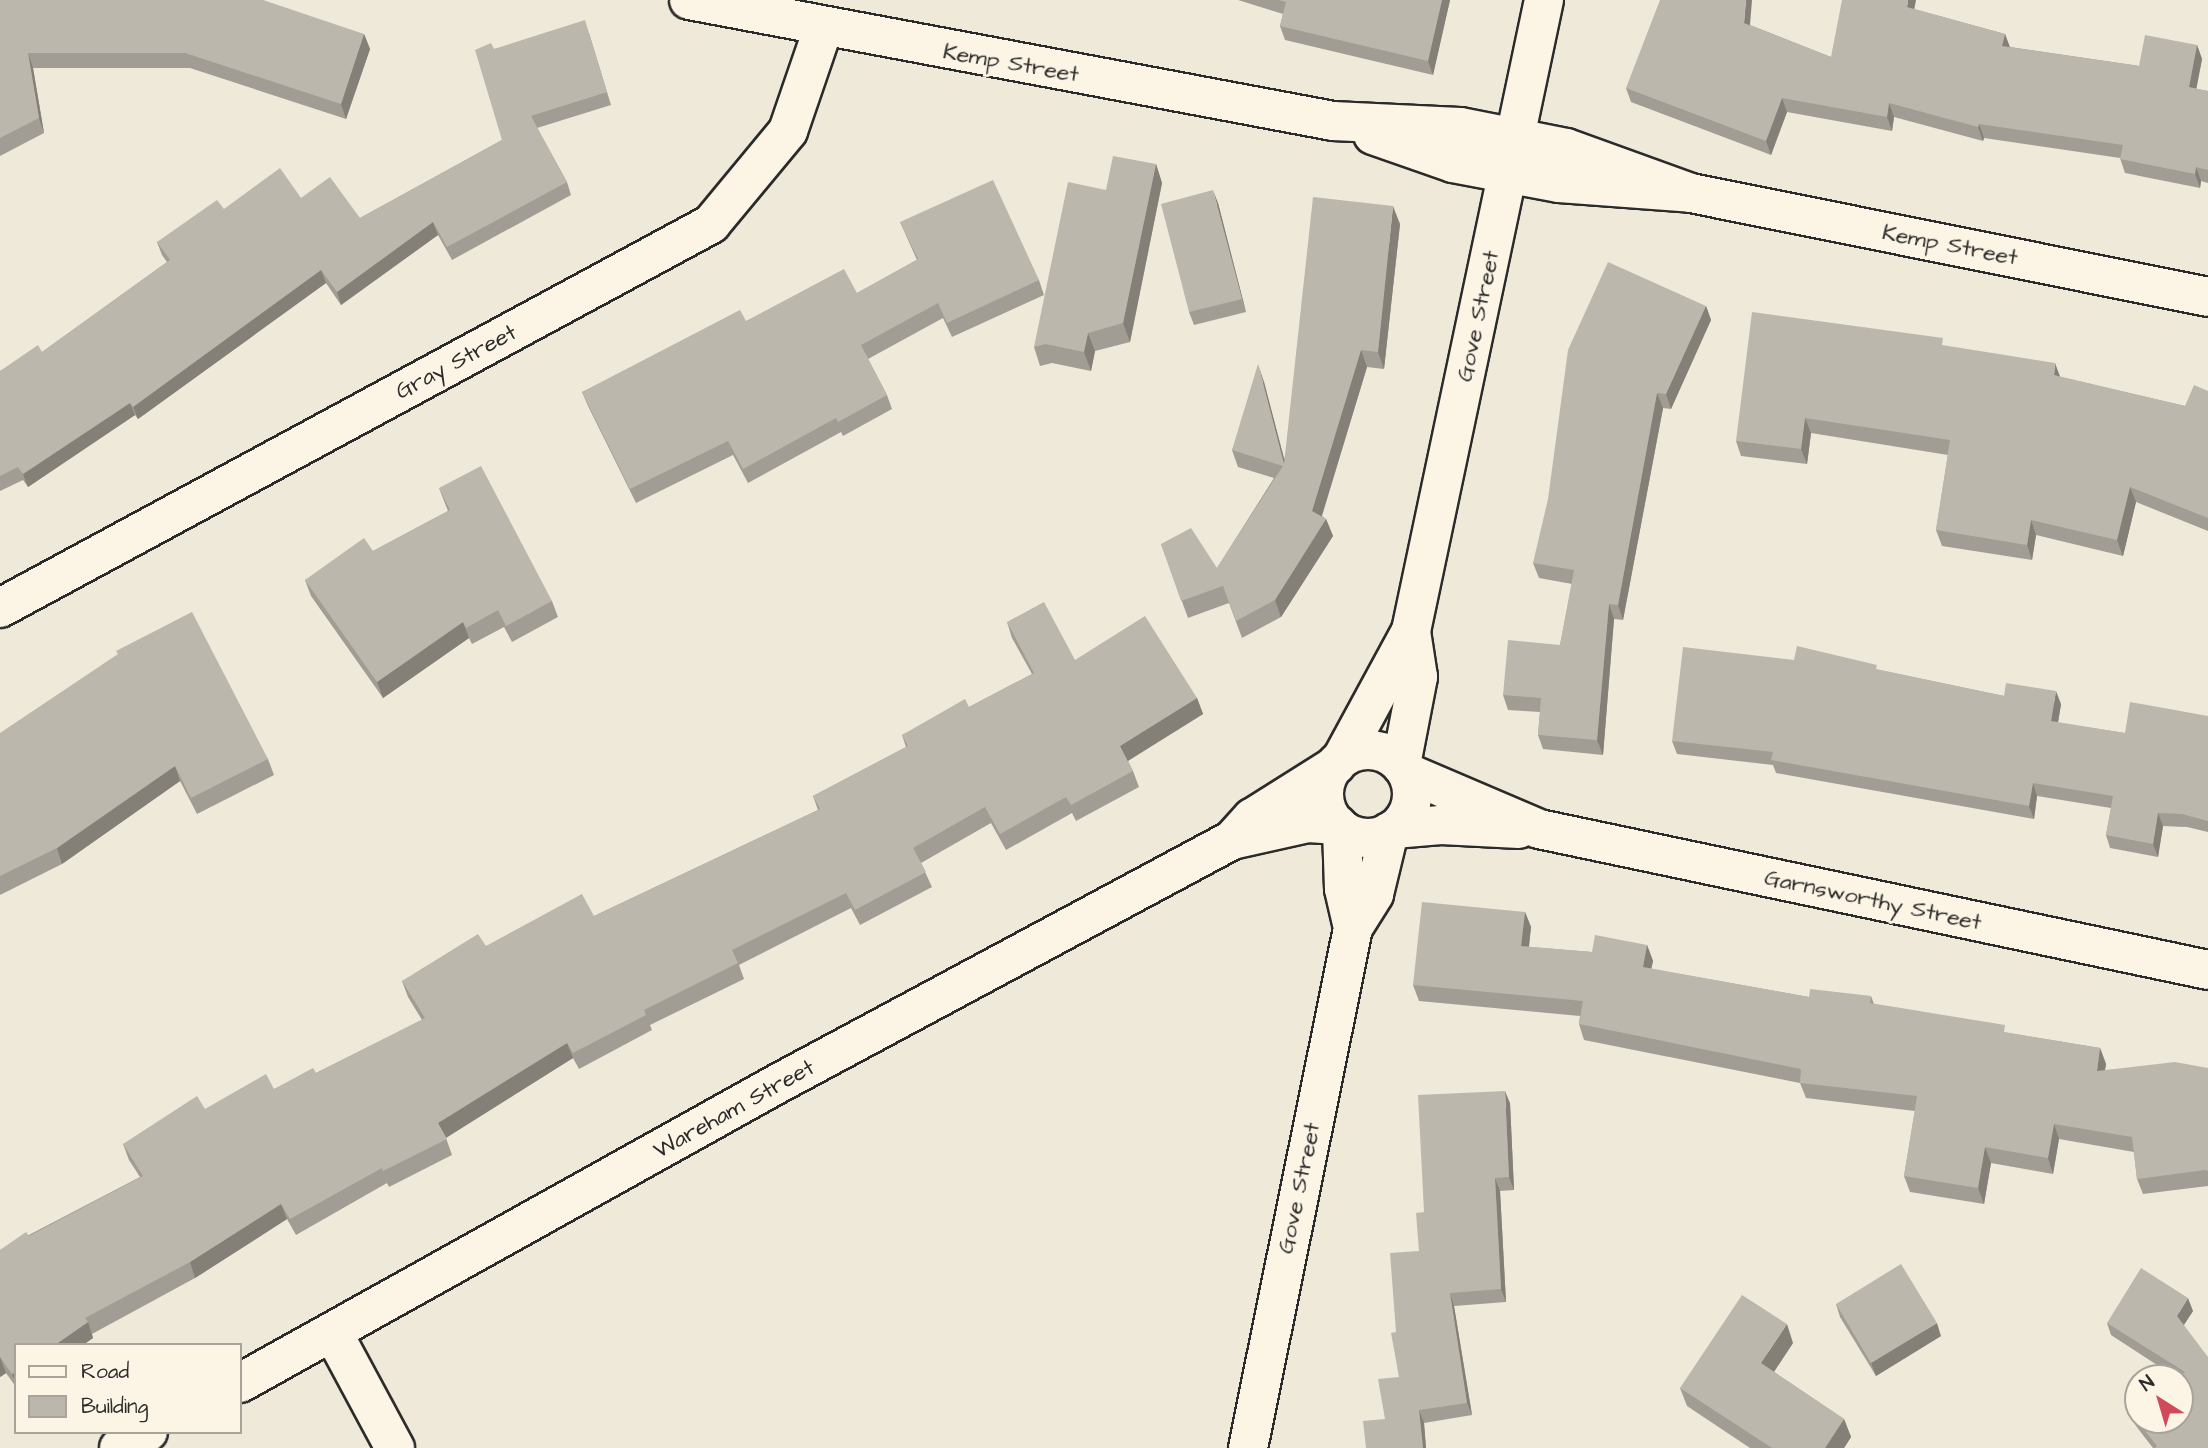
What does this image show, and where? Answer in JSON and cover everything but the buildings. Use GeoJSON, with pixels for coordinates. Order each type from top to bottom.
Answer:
{"type":"FeatureCollection","features":[{"type":"Feature","properties":{"kind":"street","name":"Kemp Street"},"geometry":{"type":"LineString","coordinates":[[689,0],[823,29],[1333,121],[1453,163],[1566,148],[1691,193],[2208,297]]}},
{"type":"Feature","properties":{"kind":"street","name":"Gove Street"},"geometry":{"type":"LineString","coordinates":[[1339,762],[1411,631],[1544,0]]}},
{"type":"Feature","properties":{"kind":"street","name":"Gray Street"},"geometry":{"type":"LineString","coordinates":[[0,608],[711,225],[788,131],[823,29]]}},
{"type":"Feature","properties":{"kind":"street","name":"Gove Street"},"geometry":{"type":"LineString","coordinates":[[1404,769],[1418,677],[1411,631]]}},
{"type":"Feature","properties":{"kind":"street"},"geometry":{"type":"LineString","coordinates":[[1367,750],[1379,751],[1404,769],[1411,805],[1392,831],[1366,837],[1340,827],[1325,799],[1326,784],[1339,762],[1367,750]]}},
{"type":"Feature","properties":{"kind":"street","name":"Wareham Street"},"geometry":{"type":"LineString","coordinates":[[1232,840],[1252,818],[1339,762]]}},
{"type":"Feature","properties":{"kind":"street","name":"Garnsworthy Street"},"geometry":{"type":"LineString","coordinates":[[1404,769],[1539,829]]}},
{"type":"Feature","properties":{"kind":"street","name":"Wareham Street"},"geometry":{"type":"LineString","coordinates":[[242,1382],[777,1084],[1232,840],[1308,823],[1340,827]]}},
{"type":"Feature","properties":{"kind":"street","name":"Garnsworthy Street"},"geometry":{"type":"LineString","coordinates":[[1392,831],[1441,825],[1539,829],[2208,970]]}},
{"type":"Feature","properties":{"kind":"street","name":"Gove Street"},"geometry":{"type":"LineString","coordinates":[[1340,827],[1344,889],[1353,928]]}},
{"type":"Feature","properties":{"kind":"street","name":"Gove Street"},"geometry":{"type":"LineString","coordinates":[[1248,1448],[1353,928],[1374,894],[1392,831]]}},
{"type":"Feature","properties":{"kind":"street"},"geometry":{"type":"LineString","coordinates":[[333,1333],[395,1448]]}},
{"type":"Feature","properties":{"kind":"street"},"geometry":{"type":"LineString","coordinates":[[119,1448],[144,1434]]}}]}
